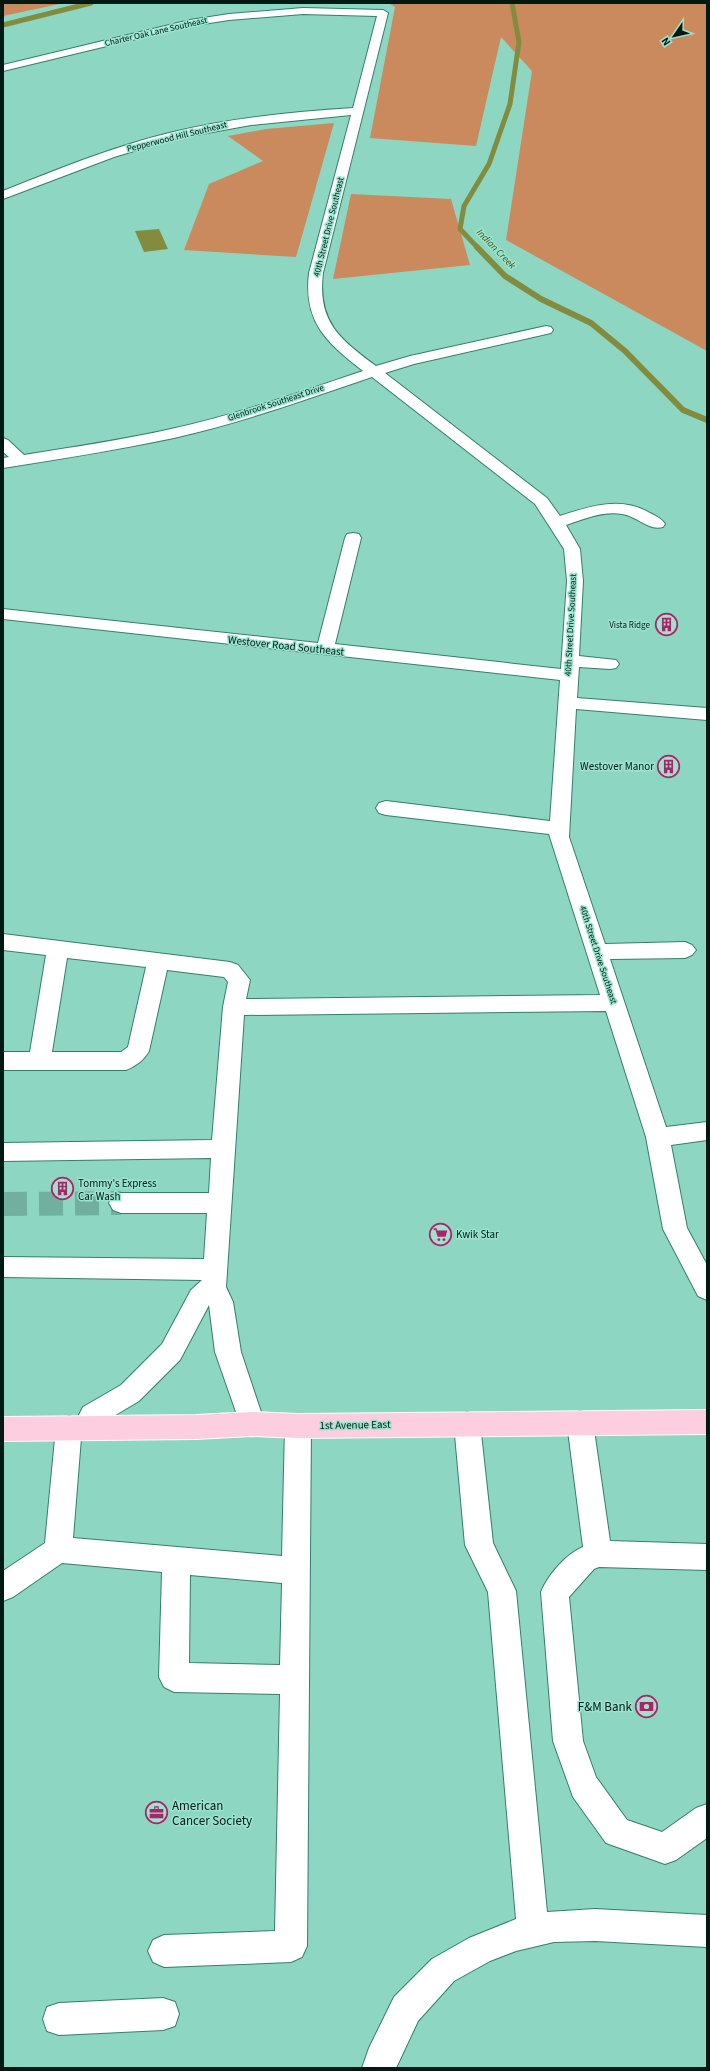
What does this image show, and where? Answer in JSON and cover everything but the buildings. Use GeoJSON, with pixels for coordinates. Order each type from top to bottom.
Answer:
{"type":"FeatureCollection","features":[{"type":"Feature","properties":{"kind":"main road","name":"1st Avenue East"},"geometry":{"type":"LineString","coordinates":[[3,1429],[196,1427],[252,1424],[298,1426],[707,1422]]}},
{"type":"Feature","properties":{"kind":"street","name":"Charter Oak Lane Southeast"},"geometry":{"type":"LineString","coordinates":[[3,68],[190,23],[229,17],[303,11],[383,13]]}},
{"type":"Feature","properties":{"kind":"street","name":"40th Street Drive Southeast"},"geometry":{"type":"LineString","coordinates":[[383,13],[359,111],[316,273],[314,301],[318,317],[338,345],[371,372],[541,501],[557,523],[572,549],[575,581],[560,837],[658,1136],[675,1229],[707,1289]]}},
{"type":"Feature","properties":{"kind":"street","name":"Pepperwood Hill Southeast"},"geometry":{"type":"LineString","coordinates":[[3,195],[116,152],[186,133],[255,120],[359,111]]}},
{"type":"Feature","properties":{"kind":"street","name":"Glenbrook Southeast Drive"},"geometry":{"type":"LineString","coordinates":[[3,463],[19,459],[109,446],[174,433],[271,406],[410,360],[546,330]]}},
{"type":"Feature","properties":{"kind":"street"},"geometry":{"type":"LineString","coordinates":[[3,443],[19,459]]}},
{"type":"Feature","properties":{"kind":"street"},"geometry":{"type":"LineString","coordinates":[[557,523],[597,510],[614,507],[633,511],[656,524]]}},
{"type":"Feature","properties":{"kind":"street"},"geometry":{"type":"LineString","coordinates":[[325,650],[353,538]]}},
{"type":"Feature","properties":{"kind":"street","name":"Westover Road Southeast"},"geometry":{"type":"LineString","coordinates":[[3,614],[325,650],[569,668],[610,664]]}},
{"type":"Feature","properties":{"kind":"street"},"geometry":{"type":"LineString","coordinates":[[567,703],[707,714]]}},
{"type":"Feature","properties":{"kind":"street"},"geometry":{"type":"LineString","coordinates":[[386,808],[560,829]]}},
{"type":"Feature","properties":{"kind":"street"},"geometry":{"type":"LineString","coordinates":[[3,942],[230,970],[238,980],[234,1007],[223,1149],[215,1279],[221,1302],[228,1352],[252,1424]]}},
{"type":"Feature","properties":{"kind":"street"},"geometry":{"type":"LineString","coordinates":[[39,1062],[58,949]]}},
{"type":"Feature","properties":{"kind":"street"},"geometry":{"type":"LineString","coordinates":[[597,952],[685,950]]}},
{"type":"Feature","properties":{"kind":"street"},"geometry":{"type":"LineString","coordinates":[[3,1061],[126,1061],[138,1051],[158,961]]}},
{"type":"Feature","properties":{"kind":"street"},"geometry":{"type":"LineString","coordinates":[[234,1007],[614,1003]]}},
{"type":"Feature","properties":{"kind":"street"},"geometry":{"type":"LineString","coordinates":[[658,1136],[707,1131]]}},
{"type":"Feature","properties":{"kind":"street"},"geometry":{"type":"LineString","coordinates":[[3,1152],[223,1149]]}},
{"type":"Feature","properties":{"kind":"street"},"geometry":{"type":"LineString","coordinates":[[121,1203],[219,1203]]}},
{"type":"Feature","properties":{"kind":"street"},"geometry":{"type":"LineString","coordinates":[[3,1267],[215,1279]]}},
{"type":"Feature","properties":{"kind":"street"},"geometry":{"type":"LineString","coordinates":[[58,1550],[78,1428],[92,1415],[130,1393],[171,1352],[200,1298],[215,1279]]}},
{"type":"Feature","properties":{"kind":"street"},"geometry":{"type":"LineString","coordinates":[[467,1424],[479,1546],[502,1591],[533,1931]]}},
{"type":"Feature","properties":{"kind":"street"},"geometry":{"type":"LineString","coordinates":[[580,1424],[598,1554]]}},
{"type":"Feature","properties":{"kind":"street"},"geometry":{"type":"LineString","coordinates":[[164,1951],[290,1946],[298,1426]]}},
{"type":"Feature","properties":{"kind":"street"},"geometry":{"type":"LineString","coordinates":[[3,1587],[58,1550],[296,1571]]}},
{"type":"Feature","properties":{"kind":"street"},"geometry":{"type":"LineString","coordinates":[[707,1557],[598,1554],[584,1560],[555,1592],[568,1741],[584,1786],[617,1832],[665,1849],[707,1819]]}},
{"type":"Feature","properties":{"kind":"street"},"geometry":{"type":"LineString","coordinates":[[176,1560],[174,1677],[295,1680]]}},
{"type":"Feature","properties":{"kind":"street"},"geometry":{"type":"LineString","coordinates":[[379,2068],[381,2060],[406,2009],[443,1970],[480,1949],[516,1935],[554,1926],[595,1924],[707,1931]]}},
{"type":"Feature","properties":{"kind":"street"},"geometry":{"type":"LineString","coordinates":[[59,2019],[163,2014]]}},
{"type":"Feature","properties":{"kind":"shaded area"},"geometry":{"type":"Polygon","coordinates":[[[3,3],[64,3],[3,16],[3,3]]]}},
{"type":"Feature","properties":{"kind":"shaded area"},"geometry":{"type":"Polygon","coordinates":[[[388,3],[707,3],[707,351],[506,240],[532,71],[501,37],[476,146],[370,138],[395,7],[388,3]]]}},
{"type":"Feature","properties":{"kind":"shaded area"},"geometry":{"type":"Polygon","coordinates":[[[334,123],[296,257],[184,250],[209,184],[263,161],[228,136],[266,129],[334,123]]]}},
{"type":"Feature","properties":{"kind":"shaded area"},"geometry":{"type":"Polygon","coordinates":[[[351,194],[451,199],[470,265],[333,279],[351,194]]]}},
{"type":"Feature","properties":{"kind":"shaded area"},"geometry":{"type":"Polygon","coordinates":[[[159,229],[168,249],[144,252],[135,231],[159,229]]]}},
{"type":"Feature","properties":{"kind":"waterway"},"geometry":{"type":"LineString","coordinates":[[3,25],[91,3]]}},
{"type":"Feature","properties":{"kind":"waterway","name":"Indian Creek"},"geometry":{"type":"LineString","coordinates":[[478,248],[460,229],[464,206],[489,164],[510,104],[519,42],[512,3]]}},
{"type":"Feature","properties":{"kind":"waterway","name":"Indian Creek"},"geometry":{"type":"LineString","coordinates":[[477,247],[505,276],[541,299],[591,323],[625,351],[683,410],[707,420]]}},
{"type":"Feature","properties":{"kind":"tunnel"},"geometry":{"type":"LineString","coordinates":[[3,1204],[121,1203]]}},
{"type":"Feature","properties":{"kind":"place","name":"Vista Ridge"},"geometry":{"type":"Point","coordinates":[666,625]}},
{"type":"Feature","properties":{"kind":"place","name":"Westover Manor"},"geometry":{"type":"Point","coordinates":[669,766]}},
{"type":"Feature","properties":{"kind":"place","name":"Tommy's Express Car Wash"},"geometry":{"type":"Point","coordinates":[63,1189]}},
{"type":"Feature","properties":{"kind":"place","name":"Kwik Star"},"geometry":{"type":"Point","coordinates":[441,1234]}},
{"type":"Feature","properties":{"kind":"place","name":"F&M Bank"},"geometry":{"type":"Point","coordinates":[647,1707]}},
{"type":"Feature","properties":{"kind":"place","name":"American Cancer Society"},"geometry":{"type":"Point","coordinates":[156,1813]}}]}
